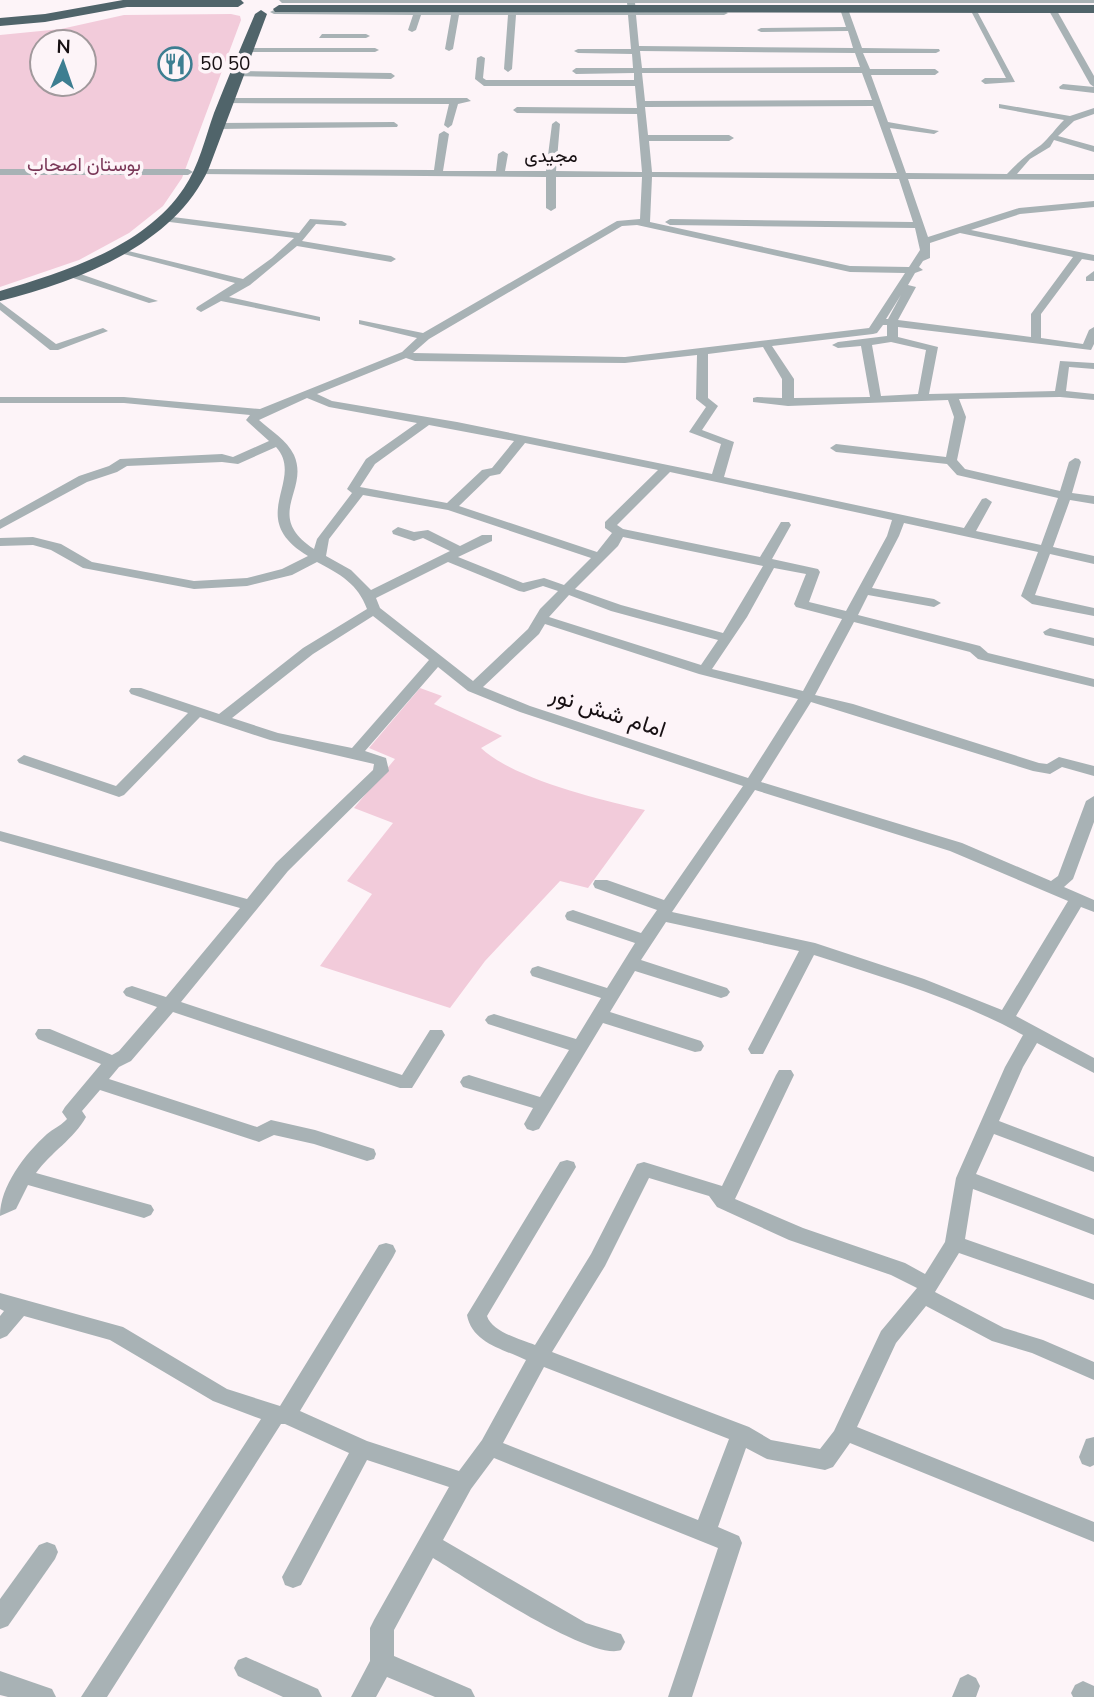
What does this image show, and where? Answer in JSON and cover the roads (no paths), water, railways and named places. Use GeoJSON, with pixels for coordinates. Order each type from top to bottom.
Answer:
{"type":"FeatureCollection","features":[{"type":"Feature","properties":{"kind":"highway"},"geometry":{"type":"LineString","coordinates":[[0,22],[45,18],[127,3],[261,7]]}},
{"type":"Feature","properties":{"kind":"highway"},"geometry":{"type":"LineString","coordinates":[[632,6],[845,11],[1094,7]]}},
{"type":"Feature","properties":{"kind":"highway"},"geometry":{"type":"LineString","coordinates":[[0,289],[62,269],[130,235],[167,206],[194,172],[217,126],[261,7]]}},
{"type":"Feature","properties":{"kind":"highway"},"geometry":{"type":"LineString","coordinates":[[0,296],[68,273],[120,250],[165,219],[186,197],[261,7]]}},
{"type":"Feature","properties":{"kind":"highway"},"geometry":{"type":"LineString","coordinates":[[0,29],[43,26],[129,11],[261,7],[1094,7]]}},
{"type":"Feature","properties":{"kind":"street"},"geometry":{"type":"LineString","coordinates":[[261,7],[374,1],[632,6]]}},
{"type":"Feature","properties":{"kind":"street"},"geometry":{"type":"LineString","coordinates":[[261,7],[328,12],[512,12],[729,1],[992,1],[1057,6]]}},
{"type":"Feature","properties":{"kind":"street"},"geometry":{"type":"LineString","coordinates":[[632,6],[647,173],[642,223]]}},
{"type":"Feature","properties":{"kind":"street"},"geometry":{"type":"LineString","coordinates":[[922,259],[919,225],[845,11],[974,13],[1057,6]]}},
{"type":"Feature","properties":{"kind":"street"},"geometry":{"type":"LineString","coordinates":[[1057,6],[1094,84]]}},
{"type":"Feature","properties":{"kind":"street"},"geometry":{"type":"LineString","coordinates":[[328,12],[321,38],[366,36]]}},
{"type":"Feature","properties":{"kind":"street"},"geometry":{"type":"LineString","coordinates":[[412,30],[418,12]]}},
{"type":"Feature","properties":{"kind":"street"},"geometry":{"type":"LineString","coordinates":[[449,49],[455,12]]}},
{"type":"Feature","properties":{"kind":"street"},"geometry":{"type":"LineString","coordinates":[[508,69],[512,12]]}},
{"type":"Feature","properties":{"kind":"street"},"geometry":{"type":"LineString","coordinates":[[974,13],[1012,80],[985,81]]}},
{"type":"Feature","properties":{"kind":"street"},"geometry":{"type":"LineString","coordinates":[[761,30],[851,29]]}},
{"type":"Feature","properties":{"kind":"street"},"geometry":{"type":"LineString","coordinates":[[246,50],[375,50]]}},
{"type":"Feature","properties":{"kind":"street"},"geometry":{"type":"LineString","coordinates":[[578,51],[936,51]]}},
{"type":"Feature","properties":{"kind":"street"},"geometry":{"type":"LineString","coordinates":[[481,58],[479,79],[484,83],[866,71],[935,72]]}},
{"type":"Feature","properties":{"kind":"street"},"geometry":{"type":"LineString","coordinates":[[576,71],[638,77]]}},
{"type":"Feature","properties":{"kind":"street"},"geometry":{"type":"LineString","coordinates":[[236,74],[391,76]]}},
{"type":"Feature","properties":{"kind":"street"},"geometry":{"type":"LineString","coordinates":[[1063,87],[1094,90]]}},
{"type":"Feature","properties":{"kind":"street"},"geometry":{"type":"LineString","coordinates":[[226,101],[467,101]]}},
{"type":"Feature","properties":{"kind":"street"},"geometry":{"type":"LineString","coordinates":[[438,173],[454,101]]}},
{"type":"Feature","properties":{"kind":"street"},"geometry":{"type":"LineString","coordinates":[[517,110],[876,103]]}},
{"type":"Feature","properties":{"kind":"street"},"geometry":{"type":"LineString","coordinates":[[1002,106],[1071,119]]}},
{"type":"Feature","properties":{"kind":"street"},"geometry":{"type":"LineString","coordinates":[[1010,176],[1027,157],[1047,145],[1071,119],[1094,111]]}},
{"type":"Feature","properties":{"kind":"street"},"geometry":{"type":"LineString","coordinates":[[551,208],[556,124]]}},
{"type":"Feature","properties":{"kind":"street"},"geometry":{"type":"LineString","coordinates":[[883,124],[934,131]]}},
{"type":"Feature","properties":{"kind":"street"},"geometry":{"type":"LineString","coordinates":[[217,126],[394,125]]}},
{"type":"Feature","properties":{"kind":"street"},"geometry":{"type":"LineString","coordinates":[[1052,137],[1094,149]]}},
{"type":"Feature","properties":{"kind":"street"},"geometry":{"type":"LineString","coordinates":[[644,138],[729,138]]}},
{"type":"Feature","properties":{"kind":"street"},"geometry":{"type":"LineString","coordinates":[[500,173],[503,154]]}},
{"type":"Feature","properties":{"kind":"street","name":"مجیدی"},"geometry":{"type":"LineString","coordinates":[[0,172],[1094,177]]}},
{"type":"Feature","properties":{"kind":"street"},"geometry":{"type":"LineString","coordinates":[[703,356],[873,331],[886,322],[922,259],[961,230],[1019,211],[1094,204]]}},
{"type":"Feature","properties":{"kind":"street"},"geometry":{"type":"LineString","coordinates":[[976,233],[1011,217],[1094,210]]}},
{"type":"Feature","properties":{"kind":"street"},"geometry":{"type":"LineString","coordinates":[[165,219],[299,239],[391,259]]}},
{"type":"Feature","properties":{"kind":"street"},"geometry":{"type":"LineString","coordinates":[[201,309],[246,283],[299,239],[313,222],[342,224]]}},
{"type":"Feature","properties":{"kind":"street"},"geometry":{"type":"LineString","coordinates":[[0,406],[121,407],[256,417],[307,394],[410,356],[425,337],[620,223],[919,225]]}},
{"type":"Feature","properties":{"kind":"street"},"geometry":{"type":"LineString","coordinates":[[642,223],[850,269],[922,259]]}},
{"type":"Feature","properties":{"kind":"street"},"geometry":{"type":"LineString","coordinates":[[961,230],[1094,258]]}},
{"type":"Feature","properties":{"kind":"street"},"geometry":{"type":"LineString","coordinates":[[120,250],[246,283]]}},
{"type":"Feature","properties":{"kind":"street"},"geometry":{"type":"LineString","coordinates":[[1035,341],[1036,314],[1080,254]]}},
{"type":"Feature","properties":{"kind":"street"},"geometry":{"type":"LineString","coordinates":[[68,273],[153,301]]}},
{"type":"Feature","properties":{"kind":"street"},"geometry":{"type":"LineString","coordinates":[[220,298],[316,319]]}},
{"type":"Feature","properties":{"kind":"street"},"geometry":{"type":"LineString","coordinates":[[0,305],[54,348],[103,331]]}},
{"type":"Feature","properties":{"kind":"street"},"geometry":{"type":"LineString","coordinates":[[363,322],[425,337]]}},
{"type":"Feature","properties":{"kind":"street"},"geometry":{"type":"LineString","coordinates":[[886,322],[1087,348],[1094,330]]}},
{"type":"Feature","properties":{"kind":"street"},"geometry":{"type":"LineString","coordinates":[[886,322],[893,339]]}},
{"type":"Feature","properties":{"kind":"street"},"geometry":{"type":"LineString","coordinates":[[410,356],[418,366],[703,356],[768,348],[893,339],[901,343],[932,347],[923,398]]}},
{"type":"Feature","properties":{"kind":"street"},"geometry":{"type":"LineString","coordinates":[[866,343],[876,400]]}},
{"type":"Feature","properties":{"kind":"street"},"geometry":{"type":"LineString","coordinates":[[768,348],[788,379],[788,403]]}},
{"type":"Feature","properties":{"kind":"street"},"geometry":{"type":"LineString","coordinates":[[703,356],[702,399],[712,406],[695,432],[728,442],[717,479]]}},
{"type":"Feature","properties":{"kind":"street"},"geometry":{"type":"LineString","coordinates":[[1060,394],[1063,363],[1094,366]]}},
{"type":"Feature","properties":{"kind":"street"},"geometry":{"type":"LineString","coordinates":[[307,394],[329,404],[717,479],[1094,560]]}},
{"type":"Feature","properties":{"kind":"street"},"geometry":{"type":"LineString","coordinates":[[757,400],[788,403],[1060,394],[1094,397]]}},
{"type":"Feature","properties":{"kind":"street"},"geometry":{"type":"LineString","coordinates":[[951,461],[958,439],[960,417],[952,396]]}},
{"type":"Feature","properties":{"kind":"street"},"geometry":{"type":"LineString","coordinates":[[0,400],[124,400],[256,417]]}},
{"type":"Feature","properties":{"kind":"street","name":"امام شش نور"},"geometry":{"type":"LineString","coordinates":[[256,417],[287,453],[291,468],[283,503],[285,527],[301,545],[359,582],[373,602],[436,660],[473,688],[525,709],[752,784],[956,847],[1086,903]]}},
{"type":"Feature","properties":{"kind":"street"},"geometry":{"type":"LineString","coordinates":[[427,421],[370,462],[353,489],[450,507],[600,557]]}},
{"type":"Feature","properties":{"kind":"street"},"geometry":{"type":"LineString","coordinates":[[450,507],[486,473],[496,471],[521,440]]}},
{"type":"Feature","properties":{"kind":"street"},"geometry":{"type":"LineString","coordinates":[[0,525],[83,479],[113,469],[124,462],[222,458],[234,461],[276,442]]}},
{"type":"Feature","properties":{"kind":"street"},"geometry":{"type":"LineString","coordinates":[[836,448],[951,461],[961,472],[1094,500]]}},
{"type":"Feature","properties":{"kind":"street"},"geometry":{"type":"LineString","coordinates":[[1075,462],[1029,598],[1094,612]]}},
{"type":"Feature","properties":{"kind":"street"},"geometry":{"type":"LineString","coordinates":[[666,469],[609,525],[619,532],[813,572],[801,604],[975,649],[983,656],[1094,683]]}},
{"type":"Feature","properties":{"kind":"street"},"geometry":{"type":"LineString","coordinates":[[0,542],[33,541],[56,547],[88,565],[194,585],[247,582],[287,572],[319,556],[323,539],[360,491]]}},
{"type":"Feature","properties":{"kind":"street"},"geometry":{"type":"LineString","coordinates":[[968,533],[986,502]]}},
{"type":"Feature","properties":{"kind":"street"},"geometry":{"type":"LineString","coordinates":[[533,1124],[633,964],[645,940],[752,784],[808,695],[894,536],[899,517]]}},
{"type":"Feature","properties":{"kind":"street"},"geometry":{"type":"LineString","coordinates":[[765,560],[785,526]]}},
{"type":"Feature","properties":{"kind":"street"},"geometry":{"type":"LineString","coordinates":[[398,531],[414,537],[423,533],[455,554],[524,589],[532,583],[544,582],[616,608],[726,638]]}},
{"type":"Feature","properties":{"kind":"street"},"geometry":{"type":"LineString","coordinates":[[473,688],[534,631],[619,532]]}},
{"type":"Feature","properties":{"kind":"street"},"geometry":{"type":"LineString","coordinates":[[223,718],[373,602],[487,538]]}},
{"type":"Feature","properties":{"kind":"street"},"geometry":{"type":"LineString","coordinates":[[704,671],[770,564],[765,560]]}},
{"type":"Feature","properties":{"kind":"street"},"geometry":{"type":"LineString","coordinates":[[863,590],[934,603]]}},
{"type":"Feature","properties":{"kind":"street"},"geometry":{"type":"LineString","coordinates":[[542,619],[704,671],[808,695],[1038,768],[1050,769],[1059,762],[1066,762],[1094,771]]}},
{"type":"Feature","properties":{"kind":"street"},"geometry":{"type":"LineString","coordinates":[[1050,632],[1094,642]]}},
{"type":"Feature","properties":{"kind":"street"},"geometry":{"type":"LineString","coordinates":[[355,753],[436,660]]}},
{"type":"Feature","properties":{"kind":"street"},"geometry":{"type":"LineString","coordinates":[[0,1208],[9,1204],[22,1176],[55,1137],[71,1130],[77,1117],[71,1112],[113,1062],[134,1046],[282,867],[381,771],[381,761],[275,737],[135,691]]}},
{"type":"Feature","properties":{"kind":"street"},"geometry":{"type":"LineString","coordinates":[[24,760],[120,792],[197,712]]}},
{"type":"Feature","properties":{"kind":"street"},"geometry":{"type":"LineString","coordinates":[[1052,888],[1065,879],[1094,801]]}},
{"type":"Feature","properties":{"kind":"street"},"geometry":{"type":"LineString","coordinates":[[0,836],[250,905]]}},
{"type":"Feature","properties":{"kind":"street"},"geometry":{"type":"LineString","coordinates":[[601,884],[666,912],[808,947],[918,983],[1006,1018],[1094,1066]]}},
{"type":"Feature","properties":{"kind":"street"},"geometry":{"type":"LineString","coordinates":[[1006,1018],[1086,903]]}},
{"type":"Feature","properties":{"kind":"street"},"geometry":{"type":"LineString","coordinates":[[573,916],[645,940]]}},
{"type":"Feature","properties":{"kind":"street"},"geometry":{"type":"LineString","coordinates":[[757,1049],[808,947]]}},
{"type":"Feature","properties":{"kind":"street"},"geometry":{"type":"LineString","coordinates":[[633,964],[720,992]]}},
{"type":"Feature","properties":{"kind":"street"},"geometry":{"type":"LineString","coordinates":[[538,972],[613,996]]}},
{"type":"Feature","properties":{"kind":"street"},"geometry":{"type":"LineString","coordinates":[[132,992],[406,1083],[436,1035]]}},
{"type":"Feature","properties":{"kind":"street"},"geometry":{"type":"LineString","coordinates":[[601,1016],[695,1046]]}},
{"type":"Feature","properties":{"kind":"street"},"geometry":{"type":"LineString","coordinates":[[494,1020],[581,1047]]}},
{"type":"Feature","properties":{"kind":"street"},"geometry":{"type":"LineString","coordinates":[[44,1034],[113,1062]]}},
{"type":"Feature","properties":{"kind":"street"},"geometry":{"type":"LineString","coordinates":[[567,1167],[477,1315],[479,1325],[489,1334],[539,1356],[741,1434],[767,1449],[825,1460],[844,1431],[888,1337],[926,1290],[955,1243],[965,1178],[1014,1067],[1033,1034]]}},
{"type":"Feature","properties":{"kind":"street"},"geometry":{"type":"LineString","coordinates":[[724,1202],[785,1075]]}},
{"type":"Feature","properties":{"kind":"street"},"geometry":{"type":"LineString","coordinates":[[97,1082],[259,1135],[271,1127],[315,1137],[367,1154]]}},
{"type":"Feature","properties":{"kind":"street"},"geometry":{"type":"LineString","coordinates":[[469,1082],[545,1105]]}},
{"type":"Feature","properties":{"kind":"street"},"geometry":{"type":"LineString","coordinates":[[990,1125],[1094,1165]]}},
{"type":"Feature","properties":{"kind":"street"},"geometry":{"type":"LineString","coordinates":[[363,1697],[382,1663],[382,1628],[464,1482],[490,1447],[539,1356],[598,1260],[643,1170],[716,1191],[724,1202],[796,1234],[898,1269],[926,1290],[999,1335],[1036,1346],[1094,1371]]}},
{"type":"Feature","properties":{"kind":"street"},"geometry":{"type":"LineString","coordinates":[[22,1176],[144,1210]]}},
{"type":"Feature","properties":{"kind":"street"},"geometry":{"type":"LineString","coordinates":[[965,1178],[1094,1227]]}},
{"type":"Feature","properties":{"kind":"street"},"geometry":{"type":"LineString","coordinates":[[955,1243],[1094,1292]]}},
{"type":"Feature","properties":{"kind":"street"},"geometry":{"type":"LineString","coordinates":[[93,1697],[281,1415],[386,1251]]}},
{"type":"Feature","properties":{"kind":"street"},"geometry":{"type":"LineString","coordinates":[[0,1330],[10,1305],[116,1333],[220,1395],[281,1415],[362,1449],[464,1482]]}},
{"type":"Feature","properties":{"kind":"street"},"geometry":{"type":"LineString","coordinates":[[844,1431],[1094,1532]]}},
{"type":"Feature","properties":{"kind":"street"},"geometry":{"type":"LineString","coordinates":[[705,1532],[741,1434]]}},
{"type":"Feature","properties":{"kind":"street"},"geometry":{"type":"LineString","coordinates":[[490,1447],[731,1543],[680,1697]]}},
{"type":"Feature","properties":{"kind":"street"},"geometry":{"type":"LineString","coordinates":[[293,1577],[362,1449]]}},
{"type":"Feature","properties":{"kind":"street"},"geometry":{"type":"LineString","coordinates":[[429,1544],[581,1633],[612,1642]]}},
{"type":"Feature","properties":{"kind":"street"},"geometry":{"type":"LineString","coordinates":[[0,1618],[47,1552]]}},
{"type":"Feature","properties":{"kind":"street"},"geometry":{"type":"LineString","coordinates":[[382,1663],[463,1697]]}},
{"type":"Feature","properties":{"kind":"street"},"geometry":{"type":"LineString","coordinates":[[246,1668],[310,1697]]}},
{"type":"Feature","properties":{"kind":"street"},"geometry":{"type":"LineString","coordinates":[[0,1683],[44,1697]]}},
{"type":"Feature","properties":{"kind":"place","name":"50 50"},"geometry":{"type":"Point","coordinates":[175,64]}},
{"type":"Feature","properties":{"kind":"park label","name":"بوستان اصحاب"},"geometry":{"type":"Point","coordinates":[84,165]}}]}
